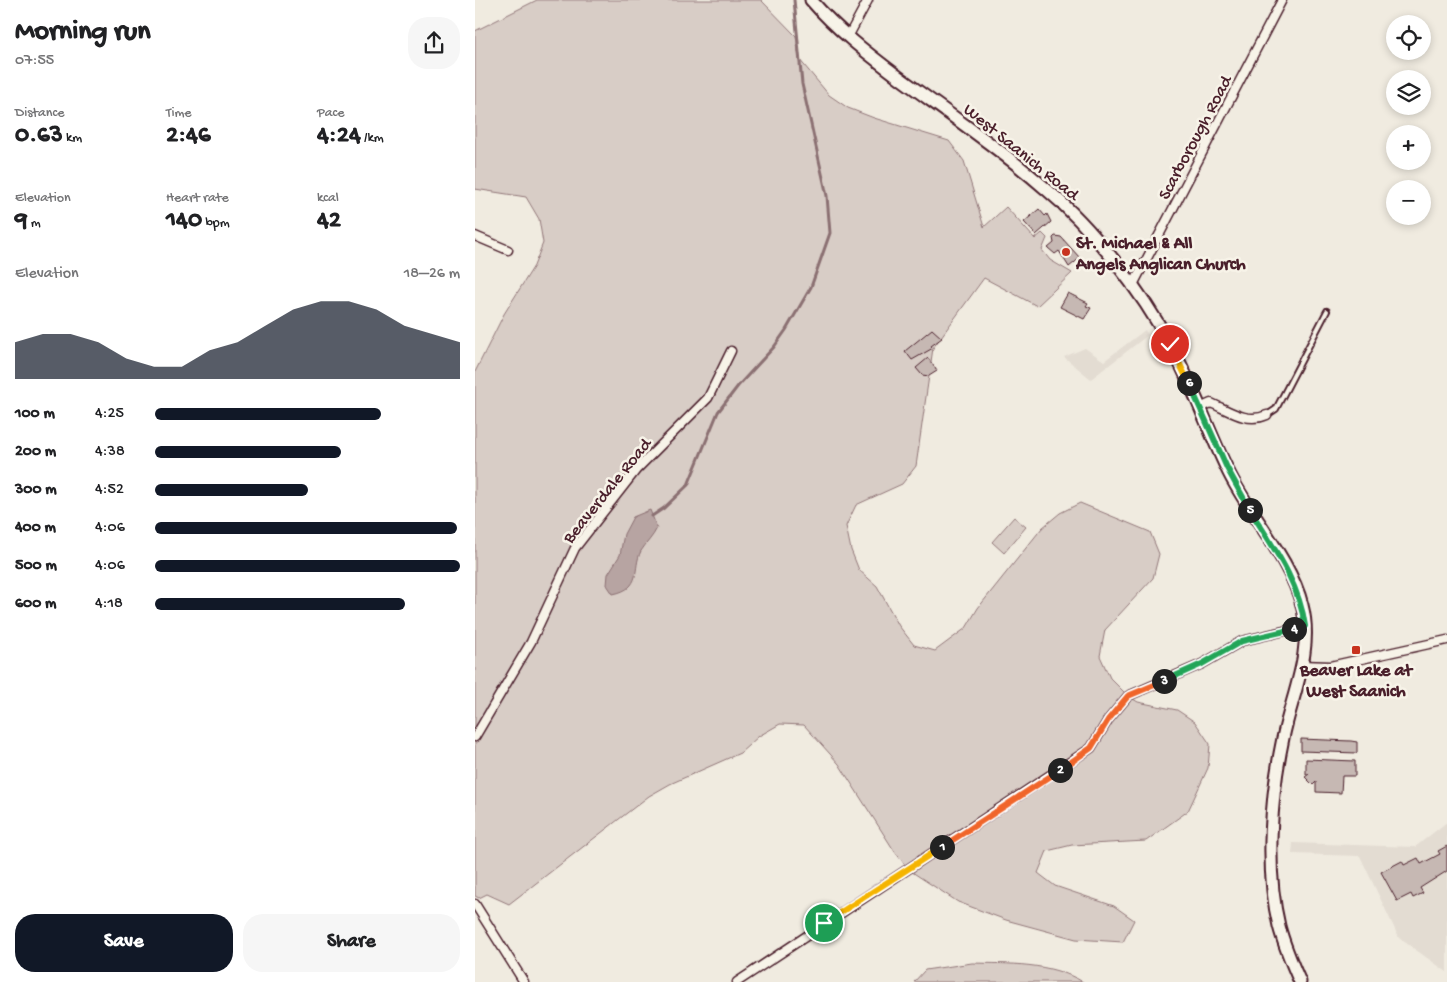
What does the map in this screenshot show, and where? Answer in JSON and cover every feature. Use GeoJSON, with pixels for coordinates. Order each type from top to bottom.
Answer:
{"type":"FeatureCollection","features":[{"type":"Feature","properties":{"kind":"main road","name":"West Saanich Road"},"geometry":{"type":"LineString","coordinates":[[811,0],[848,37],[1046,188],[1077,217],[1132,287],[1170,344],[1237,487],[1291,578],[1302,605],[1305,626],[1302,665],[1283,736],[1272,818],[1274,894],[1279,927],[1300,982]]}},
{"type":"Feature","properties":{"kind":"street"},"geometry":{"type":"LineString","coordinates":[[848,37],[868,0]]}},
{"type":"Feature","properties":{"kind":"street","name":"Scarborough Road"},"geometry":{"type":"LineString","coordinates":[[1132,287],[1282,0]]}},
{"type":"Feature","properties":{"kind":"street"},"geometry":{"type":"LineString","coordinates":[[475,236],[508,250]]}},
{"type":"Feature","properties":{"kind":"street","name":"Beaverdale Road"},"geometry":{"type":"LineString","coordinates":[[475,737],[531,642],[575,548],[636,470],[708,398],[731,351]]}},
{"type":"Feature","properties":{"kind":"street"},"geometry":{"type":"LineString","coordinates":[[1200,408],[1211,403],[1249,419],[1267,415]]}},
{"type":"Feature","properties":{"kind":"street"},"geometry":{"type":"LineString","coordinates":[[737,982],[1091,748],[1108,720],[1128,696],[1202,664],[1242,641],[1305,626]]}},
{"type":"Feature","properties":{"kind":"street"},"geometry":{"type":"LineString","coordinates":[[1302,665],[1330,666],[1447,640]]}},
{"type":"Feature","properties":{"kind":"street"},"geometry":{"type":"LineString","coordinates":[[475,904],[524,982]]}},
{"type":"Feature","properties":{"kind":"lane"},"geometry":{"type":"LineString","coordinates":[[1267,415],[1276,409],[1327,311]]}},
{"type":"Feature","properties":{"kind":"shaded area"},"geometry":{"type":"Polygon","coordinates":[[[537,0],[761,0],[796,36],[799,59],[829,95],[848,108],[874,118],[949,141],[964,161],[984,227],[1006,207],[1035,239],[1042,233],[1047,238],[1042,250],[1050,260],[1072,273],[1037,306],[984,278],[933,348],[916,466],[902,484],[856,505],[846,526],[851,550],[859,570],[877,586],[899,626],[914,645],[935,651],[966,628],[978,608],[1042,528],[1060,513],[1080,503],[1150,532],[1159,554],[1153,578],[1105,630],[1100,656],[1110,678],[1128,696],[1138,702],[1177,710],[1195,722],[1210,744],[1208,768],[1188,811],[1146,841],[1072,845],[1047,851],[1038,873],[1055,886],[1114,906],[1134,920],[1123,942],[1076,939],[1006,920],[958,902],[909,870],[895,852],[839,764],[804,725],[780,724],[759,736],[740,753],[670,784],[649,796],[509,904],[487,894],[479,898],[475,896],[475,372],[504,314],[534,266],[543,243],[539,219],[526,197],[475,189],[475,31],[537,0]]]}},
{"type":"Feature","properties":{"kind":"shaded area"},"geometry":{"type":"Polygon","coordinates":[[[1145,330],[1148,335],[1091,379],[1064,357],[1085,348],[1104,361],[1145,330]]]}},
{"type":"Feature","properties":{"kind":"shaded area"},"geometry":{"type":"Polygon","coordinates":[[[650,510],[657,528],[641,551],[633,583],[622,591],[613,594],[607,585],[608,574],[620,555],[624,534],[633,517],[650,510]]]}},
{"type":"Feature","properties":{"kind":"shaded area"},"geometry":{"type":"Polygon","coordinates":[[[1014,517],[1026,527],[1004,553],[992,542],[1014,517]]]}},
{"type":"Feature","properties":{"kind":"shaded area"},"geometry":{"type":"Polygon","coordinates":[[[1447,822],[1447,972],[1399,938],[1360,856],[1292,854],[1293,843],[1415,847],[1447,822]]]}},
{"type":"Feature","properties":{"kind":"shaded area"},"geometry":{"type":"Polygon","coordinates":[[[972,963],[1043,967],[1070,975],[1083,982],[914,982],[925,970],[972,963]]]}},
{"type":"Feature","properties":{"kind":"building"},"geometry":{"type":"Polygon","coordinates":[[[1039,209],[1045,216],[1047,214],[1051,222],[1036,235],[1024,222],[1039,209]]]}},
{"type":"Feature","properties":{"kind":"building","name":"St. Michael & All Angels Anglican Church"},"geometry":{"type":"Polygon","coordinates":[[[1055,236],[1061,237],[1080,258],[1069,267],[1059,251],[1055,254],[1048,248],[1054,243],[1053,238],[1055,236]]]}},
{"type":"Feature","properties":{"kind":"building"},"geometry":{"type":"Polygon","coordinates":[[[1068,293],[1088,303],[1086,306],[1091,308],[1084,319],[1060,307],[1068,293]]]}},
{"type":"Feature","properties":{"kind":"building"},"geometry":{"type":"Polygon","coordinates":[[[932,329],[942,338],[931,346],[933,348],[912,360],[905,351],[932,329]]]}},
{"type":"Feature","properties":{"kind":"building"},"geometry":{"type":"Polygon","coordinates":[[[928,358],[937,371],[929,376],[922,375],[916,368],[928,358]]]}},
{"type":"Feature","properties":{"kind":"building"},"geometry":{"type":"Polygon","coordinates":[[[1301,739],[1357,742],[1357,753],[1301,751],[1301,739]]]}},
{"type":"Feature","properties":{"kind":"building"},"geometry":{"type":"Polygon","coordinates":[[[1306,759],[1355,761],[1355,776],[1342,776],[1341,793],[1316,792],[1316,782],[1313,785],[1305,777],[1309,774],[1306,774],[1306,759]]]}},
{"type":"Feature","properties":{"kind":"building"},"geometry":{"type":"Polygon","coordinates":[[[1447,846],[1447,871],[1420,888],[1423,893],[1413,898],[1411,894],[1397,901],[1381,872],[1402,861],[1404,865],[1418,858],[1421,864],[1440,854],[1438,851],[1447,846]]]}},
{"type":"Feature","properties":{"kind":"waterway"},"geometry":{"type":"LineString","coordinates":[[652,516],[664,508],[688,485],[718,412],[738,386],[774,347],[786,330],[811,287],[830,233],[827,196],[802,84],[794,0]]}},
{"type":"Feature","properties":{"kind":"place","name":"St. Michael & All Angels Anglican Church"},"geometry":{"type":"Point","coordinates":[1066,252]}},
{"type":"Feature","properties":{"kind":"place","name":"Beaver Lake at West Saanich"},"geometry":{"type":"Point","coordinates":[1356,650]}},
{"type":"Feature","properties":{"kind":"route"},"geometry":{"type":"LineString","coordinates":[[824,923],[1091,748],[1108,720],[1128,696],[1202,664],[1242,641],[1305,626],[1302,605],[1288,571],[1247,507],[1170,344]]}}]}
